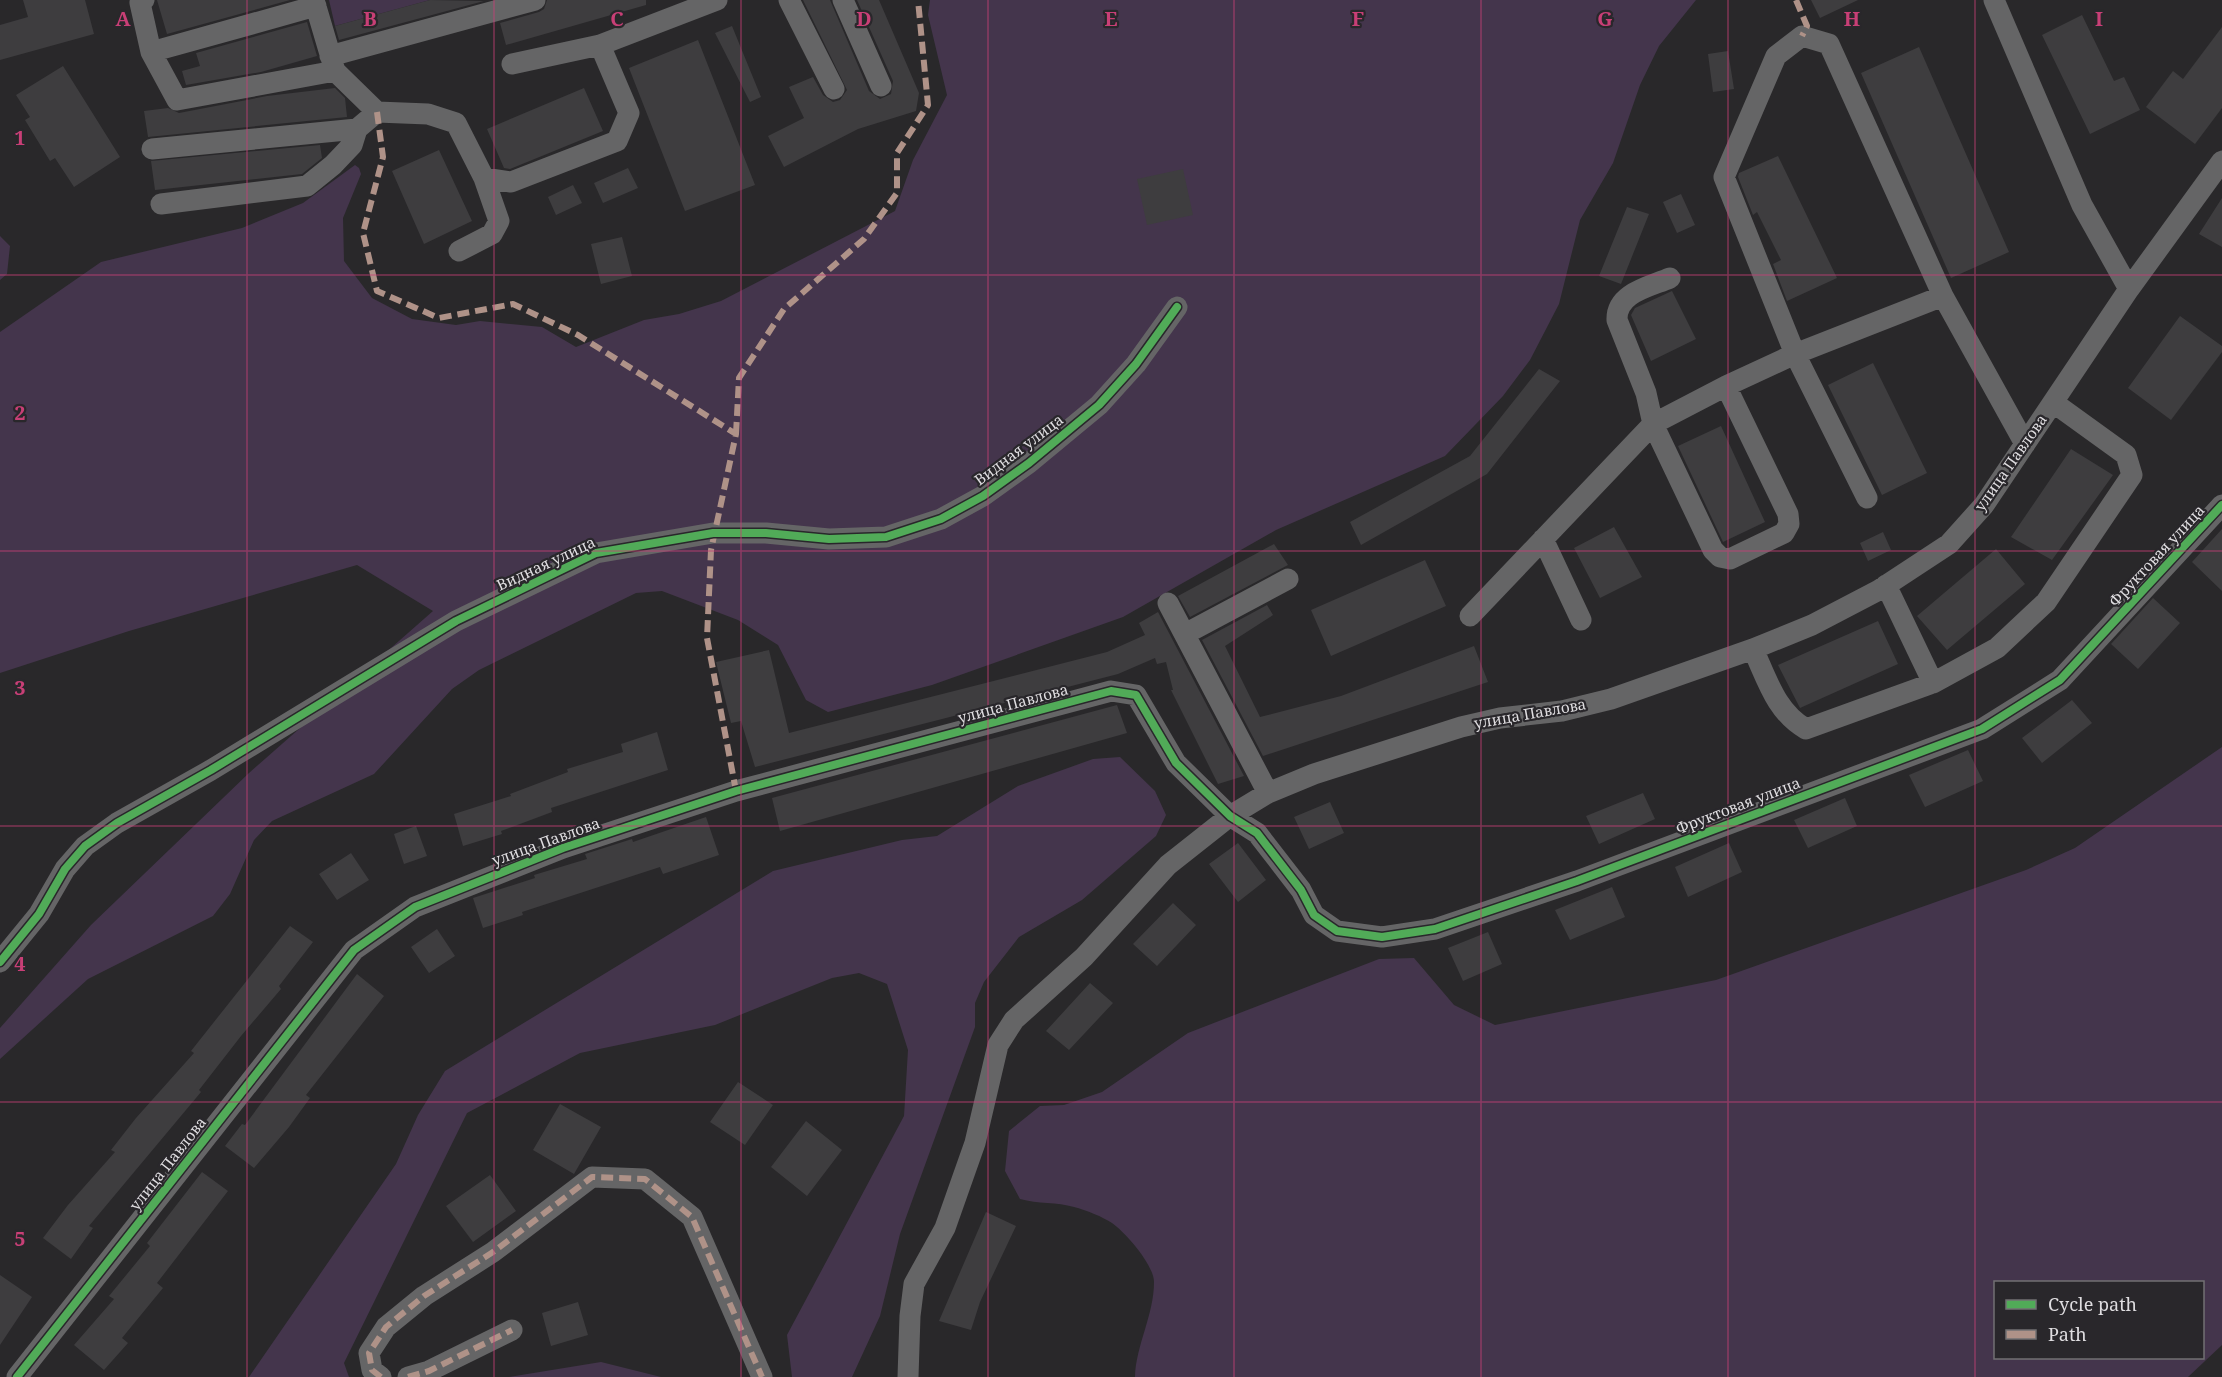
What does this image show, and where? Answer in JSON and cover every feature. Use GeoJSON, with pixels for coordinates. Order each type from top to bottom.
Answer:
{"type":"FeatureCollection","features":[{"type":"Feature","properties":{"kind":"street"},"geometry":{"type":"LineString","coordinates":[[144,0],[140,3],[151,52],[177,100],[333,64],[535,0]]}},
{"type":"Feature","properties":{"kind":"street"},"geometry":{"type":"LineString","coordinates":[[512,64],[600,45],[717,0]]}},
{"type":"Feature","properties":{"kind":"street"},"geometry":{"type":"LineString","coordinates":[[789,0],[834,89]]}},
{"type":"Feature","properties":{"kind":"street"},"geometry":{"type":"LineString","coordinates":[[843,0],[881,86]]}},
{"type":"Feature","properties":{"kind":"street"},"geometry":{"type":"LineString","coordinates":[[1994,0],[2082,205],[2129,290]]}},
{"type":"Feature","properties":{"kind":"street"},"geometry":{"type":"LineString","coordinates":[[151,52],[315,3],[333,64],[377,112]]}},
{"type":"Feature","properties":{"kind":"street"},"geometry":{"type":"LineString","coordinates":[[1867,498],[1795,354],[1724,177],[1776,56],[1802,36],[1829,44],[1943,296],[2025,444]]}},
{"type":"Feature","properties":{"kind":"street"},"geometry":{"type":"LineString","coordinates":[[484,178],[511,182],[618,141],[629,113],[600,45]]}},
{"type":"Feature","properties":{"kind":"street"},"geometry":{"type":"LineString","coordinates":[[161,204],[307,186],[333,165],[352,145],[357,129],[377,112],[428,114],[456,123],[484,178],[499,221],[492,234],[459,251]]}},
{"type":"Feature","properties":{"kind":"street"},"geometry":{"type":"LineString","coordinates":[[152,149],[357,129]]}},
{"type":"Feature","properties":{"kind":"street","name":"улица Павлова"},"geometry":{"type":"LineString","coordinates":[[17,1377],[354,950],[415,907],[562,848],[736,790],[1111,691],[1136,695],[1176,763],[1230,816],[1268,793],[1314,774],[1461,727],[1500,718],[1562,711],[1611,699],[1753,649],[1812,625],[1886,585],[1949,544],[1984,505],[2129,290],[2222,161]]}},
{"type":"Feature","properties":{"kind":"street"},"geometry":{"type":"LineString","coordinates":[[1670,278],[1622,300],[1617,308],[1617,320],[1646,393],[1653,424],[1713,550],[1720,557],[1730,559],[1784,533],[1789,524],[1788,514],[1726,386]]}},
{"type":"Feature","properties":{"kind":"street"},"geometry":{"type":"LineString","coordinates":[[1470,616],[1653,424],[1726,386],[1795,354],[1943,296]]}},
{"type":"Feature","properties":{"kind":"street","name":"Видная улица"},"geometry":{"type":"LineString","coordinates":[[0,962],[39,914],[64,869],[85,846],[117,823],[211,770],[456,621],[596,552],[713,533],[766,533],[829,539],[886,537],[941,519],[983,496],[1020,470],[1099,405],[1136,364],[1177,307]]}},
{"type":"Feature","properties":{"kind":"street"},"geometry":{"type":"LineString","coordinates":[[1753,649],[1782,710],[1792,721],[1806,729],[1933,683],[1997,648],[2046,602],[2132,475],[2126,455],[2054,403]]}},
{"type":"Feature","properties":{"kind":"street","name":"Фруктовая улица"},"geometry":{"type":"LineString","coordinates":[[1230,816],[1257,833],[1301,891],[1314,915],[1337,931],[1382,937],[1435,928],[1577,881],[1982,729],[2060,680],[2222,505]]}},
{"type":"Feature","properties":{"kind":"street"},"geometry":{"type":"LineString","coordinates":[[1543,539],[1581,620]]}},
{"type":"Feature","properties":{"kind":"street"},"geometry":{"type":"LineString","coordinates":[[1185,634],[1288,579]]}},
{"type":"Feature","properties":{"kind":"street"},"geometry":{"type":"LineString","coordinates":[[1886,585],[1933,683]]}},
{"type":"Feature","properties":{"kind":"street"},"geometry":{"type":"LineString","coordinates":[[1168,603],[1268,793]]}},
{"type":"Feature","properties":{"kind":"street"},"geometry":{"type":"LineString","coordinates":[[908,1377],[910,1316],[914,1284],[945,1228],[975,1143],[990,1070],[998,1045],[1014,1020],[1084,957],[1168,865],[1230,816]]}},
{"type":"Feature","properties":{"kind":"street"},"geometry":{"type":"LineString","coordinates":[[381,1377],[372,1370],[369,1353],[386,1327],[424,1296],[493,1252],[592,1177],[645,1179],[692,1217],[762,1377]]}},
{"type":"Feature","properties":{"kind":"street"},"geometry":{"type":"LineString","coordinates":[[408,1377],[429,1371],[512,1330]]}},
{"type":"Feature","properties":{"kind":"shaded area"},"geometry":{"type":"Polygon","coordinates":[[[329,0],[430,0],[335,26],[329,0]]]}},
{"type":"Feature","properties":{"kind":"shaded area"},"geometry":{"type":"Polygon","coordinates":[[[930,0],[1696,0],[1659,46],[1640,85],[1613,163],[1580,220],[1559,304],[1530,360],[1503,396],[1445,456],[1276,530],[1123,617],[932,685],[828,712],[806,700],[778,645],[738,620],[662,591],[636,593],[479,670],[452,689],[374,774],[272,821],[254,840],[230,894],[213,916],[88,979],[0,1059],[0,1028],[91,925],[249,773],[433,611],[357,565],[129,631],[0,673],[0,332],[101,262],[242,228],[303,203],[355,165],[361,174],[343,218],[344,261],[372,298],[412,319],[456,325],[480,321],[542,327],[576,347],[644,320],[679,314],[721,301],[895,211],[913,160],[947,95],[928,15],[930,0]]]}},
{"type":"Feature","properties":{"kind":"shaded area"},"geometry":{"type":"Polygon","coordinates":[[[0,236],[10,246],[7,274],[0,280],[0,236]]]}},
{"type":"Feature","properties":{"kind":"shaded area"},"geometry":{"type":"Polygon","coordinates":[[[2222,747],[2222,1345],[2188,1377],[1135,1377],[1154,1282],[1144,1258],[1118,1228],[1099,1216],[1068,1205],[1020,1199],[1005,1171],[1009,1131],[1040,1106],[1064,1105],[1102,1092],[1188,1033],[1379,959],[1414,958],[1454,1005],[1495,1025],[1716,980],[2026,870],[2075,848],[2222,747]]]}},
{"type":"Feature","properties":{"kind":"shaded area"},"geometry":{"type":"Polygon","coordinates":[[[1120,757],[1155,791],[1166,815],[1156,836],[1082,900],[1019,937],[984,982],[975,1003],[975,1027],[900,1234],[880,1316],[852,1377],[792,1377],[787,1335],[904,1116],[908,1050],[887,984],[859,973],[832,978],[715,1025],[580,1053],[467,1113],[344,1363],[349,1377],[249,1377],[396,1164],[418,1115],[445,1071],[773,871],[902,840],[937,836],[1018,786],[1093,759],[1120,757]]]}},
{"type":"Feature","properties":{"kind":"shaded area"},"geometry":{"type":"Polygon","coordinates":[[[601,1362],[661,1377],[509,1377],[601,1362]]]}},
{"type":"Feature","properties":{"kind":"building"},"geometry":{"type":"Polygon","coordinates":[[[23,0],[85,0],[94,34],[0,60],[0,25],[28,17],[23,0]]]}},
{"type":"Feature","properties":{"kind":"building"},"geometry":{"type":"Polygon","coordinates":[[[157,0],[290,0],[167,34],[157,0]]]}},
{"type":"Feature","properties":{"kind":"building"},"geometry":{"type":"Polygon","coordinates":[[[430,0],[484,1],[339,40],[335,26],[430,0]]]}},
{"type":"Feature","properties":{"kind":"building"},"geometry":{"type":"Polygon","coordinates":[[[547,0],[646,0],[646,5],[506,45],[500,23],[539,12],[544,9],[547,0]]]}},
{"type":"Feature","properties":{"kind":"building"},"geometry":{"type":"Polygon","coordinates":[[[803,0],[830,0],[869,91],[880,99],[891,94],[893,81],[857,0],[879,0],[919,93],[916,111],[858,129],[784,167],[768,136],[804,118],[789,87],[813,77],[823,95],[833,102],[840,100],[847,90],[803,0]]]}},
{"type":"Feature","properties":{"kind":"building"},"geometry":{"type":"Polygon","coordinates":[[[1811,0],[1858,0],[1820,18],[1811,0]]]}},
{"type":"Feature","properties":{"kind":"building"},"geometry":{"type":"Polygon","coordinates":[[[2082,15],[2114,81],[2124,77],[2140,110],[2090,134],[2042,35],[2082,15]]]}},
{"type":"Feature","properties":{"kind":"building"},"geometry":{"type":"Polygon","coordinates":[[[307,22],[317,56],[261,72],[186,85],[182,71],[200,66],[196,53],[307,22]]]}},
{"type":"Feature","properties":{"kind":"building"},"geometry":{"type":"Polygon","coordinates":[[[732,26],[761,97],[750,102],[715,33],[732,26]]]}},
{"type":"Feature","properties":{"kind":"building"},"geometry":{"type":"Polygon","coordinates":[[[2222,27],[2222,108],[2195,144],[2146,107],[2173,71],[2183,79],[2222,27]]]}},
{"type":"Feature","properties":{"kind":"building"},"geometry":{"type":"Polygon","coordinates":[[[698,40],[755,185],[685,211],[629,68],[698,40]]]}},
{"type":"Feature","properties":{"kind":"building"},"geometry":{"type":"Polygon","coordinates":[[[1919,47],[2009,252],[1951,278],[1861,73],[1919,47]]]}},
{"type":"Feature","properties":{"kind":"building"},"geometry":{"type":"Polygon","coordinates":[[[1728,51],[1734,89],[1713,92],[1708,54],[1728,51]]]}},
{"type":"Feature","properties":{"kind":"building"},"geometry":{"type":"Polygon","coordinates":[[[63,66],[120,157],[74,187],[55,158],[50,161],[25,120],[30,117],[16,95],[63,66]]]}},
{"type":"Feature","properties":{"kind":"building"},"geometry":{"type":"Polygon","coordinates":[[[335,88],[345,98],[347,117],[148,137],[144,111],[168,108],[179,113],[267,96],[335,88]]]}},
{"type":"Feature","properties":{"kind":"building"},"geometry":{"type":"Polygon","coordinates":[[[584,88],[603,131],[510,169],[504,168],[487,129],[584,88]]]}},
{"type":"Feature","properties":{"kind":"building"},"geometry":{"type":"Polygon","coordinates":[[[320,145],[322,158],[302,174],[155,190],[151,161],[320,145]]]}},
{"type":"Feature","properties":{"kind":"building"},"geometry":{"type":"Polygon","coordinates":[[[439,150],[472,221],[424,244],[392,171],[439,150]]]}},
{"type":"Feature","properties":{"kind":"building"},"geometry":{"type":"Polygon","coordinates":[[[1778,156],[1837,278],[1787,301],[1773,264],[1781,260],[1757,212],[1753,215],[1738,177],[1739,173],[1778,156]]]}},
{"type":"Feature","properties":{"kind":"building"},"geometry":{"type":"Polygon","coordinates":[[[628,168],[638,188],[603,203],[594,183],[628,168]]]}},
{"type":"Feature","properties":{"kind":"building"},"geometry":{"type":"Polygon","coordinates":[[[1183,169],[1193,215],[1147,225],[1137,179],[1183,169]]]}},
{"type":"Feature","properties":{"kind":"building"},"geometry":{"type":"Polygon","coordinates":[[[573,185],[582,203],[556,215],[548,197],[573,185]]]}},
{"type":"Feature","properties":{"kind":"building"},"geometry":{"type":"Polygon","coordinates":[[[1681,194],[1695,225],[1677,233],[1663,202],[1681,194]]]}},
{"type":"Feature","properties":{"kind":"building"},"geometry":{"type":"Polygon","coordinates":[[[2222,198],[2222,247],[2199,234],[2222,198]]]}},
{"type":"Feature","properties":{"kind":"building"},"geometry":{"type":"Polygon","coordinates":[[[1627,207],[1649,214],[1621,284],[1599,276],[1627,207]]]}},
{"type":"Feature","properties":{"kind":"building"},"geometry":{"type":"Polygon","coordinates":[[[622,237],[632,276],[601,284],[591,244],[622,237]]]}},
{"type":"Feature","properties":{"kind":"building"},"geometry":{"type":"Polygon","coordinates":[[[1672,291],[1696,339],[1651,361],[1631,315],[1635,308],[1672,291]]]}},
{"type":"Feature","properties":{"kind":"building"},"geometry":{"type":"Polygon","coordinates":[[[2180,316],[2222,346],[2222,352],[2171,420],[2128,388],[2180,316]]]}},
{"type":"Feature","properties":{"kind":"building"},"geometry":{"type":"Polygon","coordinates":[[[1873,363],[1927,473],[1882,495],[1828,385],[1873,363]]]}},
{"type":"Feature","properties":{"kind":"building"},"geometry":{"type":"Polygon","coordinates":[[[1539,369],[1560,381],[1487,474],[1361,545],[1350,522],[1470,456],[1539,369]]]}},
{"type":"Feature","properties":{"kind":"building"},"geometry":{"type":"Polygon","coordinates":[[[1721,426],[1765,522],[1723,542],[1678,446],[1721,426]]]}},
{"type":"Feature","properties":{"kind":"building"},"geometry":{"type":"Polygon","coordinates":[[[2071,449],[2113,475],[2052,560],[2011,537],[2071,449]]]}},
{"type":"Feature","properties":{"kind":"building"},"geometry":{"type":"Polygon","coordinates":[[[1614,527],[1642,577],[1600,598],[1574,548],[1614,527]]]}},
{"type":"Feature","properties":{"kind":"building"},"geometry":{"type":"Polygon","coordinates":[[[2222,529],[2222,591],[2192,562],[2222,529]]]}},
{"type":"Feature","properties":{"kind":"building"},"geometry":{"type":"Polygon","coordinates":[[[1883,532],[1891,550],[1868,561],[1860,543],[1883,532]]]}},
{"type":"Feature","properties":{"kind":"building"},"geometry":{"type":"Polygon","coordinates":[[[1274,544],[1288,565],[1190,617],[1178,596],[1274,544]]]}},
{"type":"Feature","properties":{"kind":"building"},"geometry":{"type":"Polygon","coordinates":[[[1996,549],[2025,584],[1947,650],[1917,616],[1996,549]]]}},
{"type":"Feature","properties":{"kind":"building"},"geometry":{"type":"Polygon","coordinates":[[[1425,560],[1446,606],[1331,656],[1311,610],[1425,560]]]}},
{"type":"Feature","properties":{"kind":"building"},"geometry":{"type":"Polygon","coordinates":[[[2153,598],[2180,623],[2138,669],[2111,644],[2153,598]]]}},
{"type":"Feature","properties":{"kind":"building"},"geometry":{"type":"Polygon","coordinates":[[[1267,605],[1273,615],[1225,646],[1260,717],[1341,696],[1474,646],[1488,682],[1263,756],[1202,640],[1267,605]]]}},
{"type":"Feature","properties":{"kind":"building"},"geometry":{"type":"Polygon","coordinates":[[[1158,612],[1244,776],[1218,784],[1171,690],[1173,690],[1166,662],[1157,664],[1155,658],[1118,674],[755,767],[741,721],[731,723],[716,662],[769,650],[789,733],[1107,652],[1145,635],[1139,623],[1158,612]]]}},
{"type":"Feature","properties":{"kind":"building"},"geometry":{"type":"Polygon","coordinates":[[[1878,621],[1898,664],[1800,708],[1778,665],[1878,621]]]}},
{"type":"Feature","properties":{"kind":"building"},"geometry":{"type":"Polygon","coordinates":[[[2072,700],[2092,723],[2042,763],[2022,738],[2072,700]]]}},
{"type":"Feature","properties":{"kind":"building"},"geometry":{"type":"Polygon","coordinates":[[[1117,705],[1127,733],[780,831],[772,798],[1117,705]]]}},
{"type":"Feature","properties":{"kind":"building"},"geometry":{"type":"Polygon","coordinates":[[[657,732],[668,770],[551,808],[552,812],[501,831],[502,834],[463,846],[454,814],[511,796],[510,794],[568,772],[567,769],[623,752],[621,744],[657,732]]]}},
{"type":"Feature","properties":{"kind":"building"},"geometry":{"type":"Polygon","coordinates":[[[1968,750],[1983,781],[1925,807],[1909,775],[1968,750]]]}},
{"type":"Feature","properties":{"kind":"building"},"geometry":{"type":"Polygon","coordinates":[[[1643,793],[1655,819],[1599,844],[1586,816],[1643,793]]]}},
{"type":"Feature","properties":{"kind":"building"},"geometry":{"type":"Polygon","coordinates":[[[1845,798],[1857,826],[1808,848],[1794,820],[1845,798]]]}},
{"type":"Feature","properties":{"kind":"building"},"geometry":{"type":"Polygon","coordinates":[[[1330,802],[1344,833],[1309,849],[1294,817],[1330,802]]]}},
{"type":"Feature","properties":{"kind":"building"},"geometry":{"type":"Polygon","coordinates":[[[706,817],[719,855],[663,874],[660,867],[522,912],[523,915],[483,928],[473,898],[535,878],[534,875],[587,859],[585,854],[632,839],[633,842],[706,817]]]}},
{"type":"Feature","properties":{"kind":"building"},"geometry":{"type":"Polygon","coordinates":[[[416,826],[427,856],[404,864],[394,834],[416,826]]]}},
{"type":"Feature","properties":{"kind":"building"},"geometry":{"type":"Polygon","coordinates":[[[1238,843],[1266,880],[1238,902],[1209,864],[1238,843]]]}},
{"type":"Feature","properties":{"kind":"building"},"geometry":{"type":"Polygon","coordinates":[[[1729,843],[1742,872],[1688,897],[1675,867],[1729,843]]]}},
{"type":"Feature","properties":{"kind":"building"},"geometry":{"type":"Polygon","coordinates":[[[351,853],[369,880],[337,900],[319,874],[351,853]]]}},
{"type":"Feature","properties":{"kind":"building"},"geometry":{"type":"Polygon","coordinates":[[[1612,887],[1625,917],[1570,940],[1555,910],[1612,887]]]}},
{"type":"Feature","properties":{"kind":"building"},"geometry":{"type":"Polygon","coordinates":[[[1173,903],[1196,925],[1157,966],[1133,944],[1173,903]]]}},
{"type":"Feature","properties":{"kind":"building"},"geometry":{"type":"Polygon","coordinates":[[[290,926],[313,942],[279,986],[281,989],[199,1090],[201,1092],[89,1226],[93,1228],[71,1259],[43,1238],[68,1205],[115,1152],[111,1150],[136,1118],[194,1053],[191,1051],[290,926]]]}},
{"type":"Feature","properties":{"kind":"building"},"geometry":{"type":"Polygon","coordinates":[[[437,929],[455,956],[429,973],[411,947],[437,929]]]}},
{"type":"Feature","properties":{"kind":"building"},"geometry":{"type":"Polygon","coordinates":[[[1488,932],[1502,964],[1463,981],[1448,948],[1488,932]]]}},
{"type":"Feature","properties":{"kind":"building"},"geometry":{"type":"Polygon","coordinates":[[[357,974],[384,996],[306,1095],[310,1098],[289,1127],[254,1168],[225,1146],[242,1124],[245,1125],[357,974]]]}},
{"type":"Feature","properties":{"kind":"building"},"geometry":{"type":"Polygon","coordinates":[[[1090,983],[1113,1003],[1069,1050],[1046,1031],[1090,983]]]}},
{"type":"Feature","properties":{"kind":"building"},"geometry":{"type":"Polygon","coordinates":[[[738,1082],[773,1105],[745,1145],[710,1122],[738,1082]]]}},
{"type":"Feature","properties":{"kind":"building"},"geometry":{"type":"Polygon","coordinates":[[[560,1104],[601,1127],[574,1174],[533,1150],[560,1104]]]}},
{"type":"Feature","properties":{"kind":"building"},"geometry":{"type":"Polygon","coordinates":[[[806,1121],[842,1150],[807,1196],[771,1167],[806,1121]]]}},
{"type":"Feature","properties":{"kind":"building"},"geometry":{"type":"Polygon","coordinates":[[[202,1172],[228,1191],[157,1283],[163,1288],[122,1338],[128,1343],[104,1370],[74,1345],[114,1299],[109,1296],[150,1246],[147,1243],[202,1172]]]}},
{"type":"Feature","properties":{"kind":"building"},"geometry":{"type":"Polygon","coordinates":[[[490,1175],[516,1211],[473,1242],[446,1206],[490,1175]]]}},
{"type":"Feature","properties":{"kind":"building"},"geometry":{"type":"Polygon","coordinates":[[[986,1212],[1016,1226],[980,1302],[971,1330],[939,1321],[986,1212]]]}},
{"type":"Feature","properties":{"kind":"building"},"geometry":{"type":"Polygon","coordinates":[[[0,1275],[32,1297],[0,1345],[0,1275]]]}},
{"type":"Feature","properties":{"kind":"building"},"geometry":{"type":"Polygon","coordinates":[[[578,1302],[588,1335],[551,1346],[542,1313],[578,1302]]]}},
{"type":"Feature","properties":{"kind":"marked path"},"geometry":{"type":"LineString","coordinates":[[736,434],[739,378],[784,309],[864,239],[897,193],[897,153],[928,105],[918,0]]}},
{"type":"Feature","properties":{"kind":"marked path"},"geometry":{"type":"LineString","coordinates":[[1796,0],[1807,26],[1802,36]]}},
{"type":"Feature","properties":{"kind":"marked path"},"geometry":{"type":"LineString","coordinates":[[377,112],[383,157],[363,233],[377,291],[439,318],[513,304],[578,335],[736,434],[711,550],[707,638],[736,791]]}},
{"type":"Feature","properties":{"kind":"marked path"},"geometry":{"type":"LineString","coordinates":[[381,1377],[372,1370],[369,1353],[386,1327],[424,1296],[493,1252],[592,1177],[645,1179],[692,1217],[762,1377]]}},
{"type":"Feature","properties":{"kind":"marked path"},"geometry":{"type":"LineString","coordinates":[[408,1377],[429,1371],[512,1330]]}},
{"type":"Feature","properties":{"kind":"cycle path"},"geometry":{"type":"LineString","coordinates":[[0,962],[39,914],[65,869],[85,846],[117,823],[211,770],[456,621],[596,553],[713,533],[766,533],[829,539],[886,537],[941,519],[983,496],[1029,463],[1099,405],[1136,364],[1177,307]]}},
{"type":"Feature","properties":{"kind":"cycle path"},"geometry":{"type":"LineString","coordinates":[[17,1377],[354,950],[415,907],[563,848],[736,791],[1111,691],[1136,695],[1176,763],[1230,816],[1257,833],[1301,890],[1314,915],[1337,931],[1382,937],[1435,929],[1577,881],[1982,729],[2060,680],[2222,505]]}}]}
